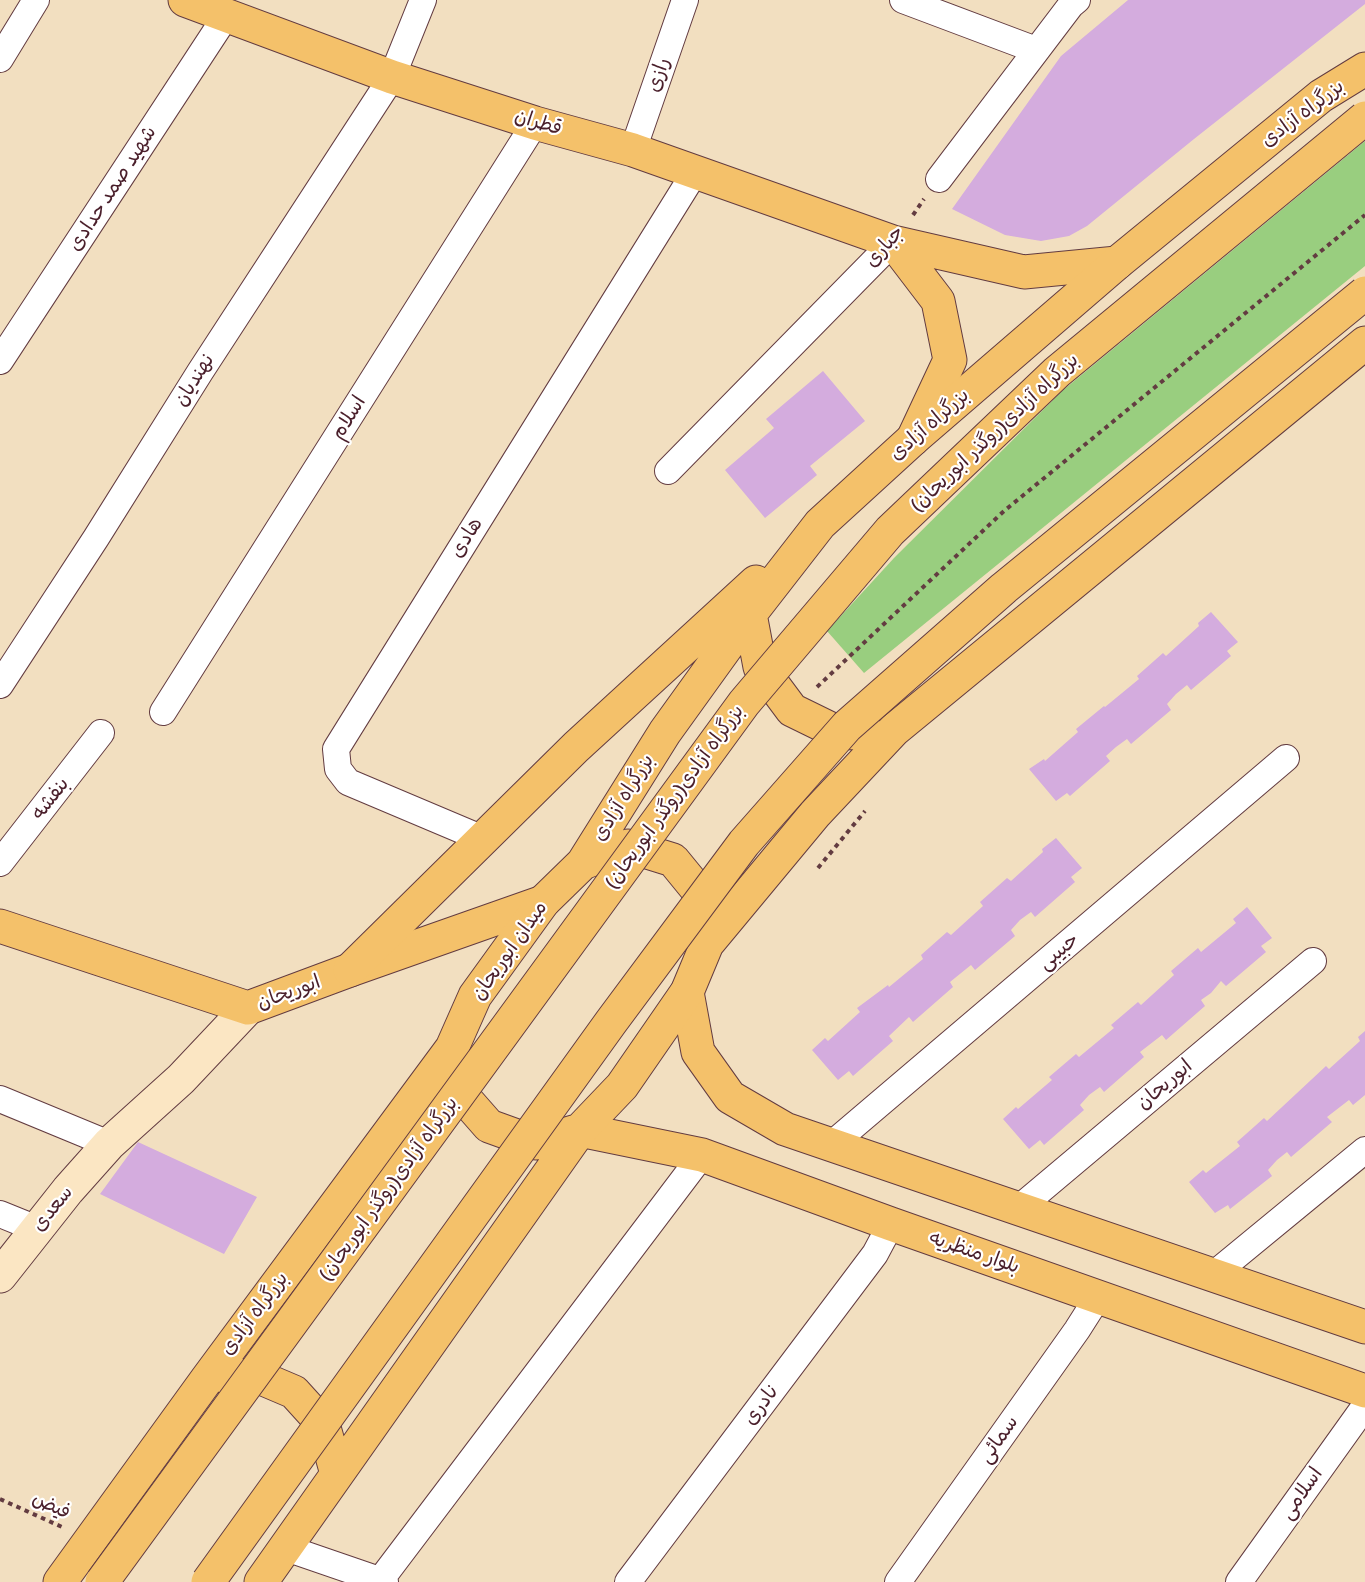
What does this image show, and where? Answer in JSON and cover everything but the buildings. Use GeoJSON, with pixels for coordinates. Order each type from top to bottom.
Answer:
{"type":"FeatureCollection","features":[{"type":"Feature","properties":{"kind":"main road","name":"قطران"},"geometry":{"type":"LineString","coordinates":[[185,0],[392,76],[535,123],[633,150],[893,242],[1024,272],[1117,263]]}},
{"type":"Feature","properties":{"kind":"main road","name":"بزرگراه آزادی"},"geometry":{"type":"LineString","coordinates":[[583,863],[665,732],[750,614],[820,524],[913,439],[1117,263],[1321,96],[1365,69]]}},
{"type":"Feature","properties":{"kind":"main road","name":"بزرگراه آزادی(روگذر ابوریحان)"},"geometry":{"type":"LineString","coordinates":[[102,1582],[744,703],[883,540],[1057,372],[1365,118]]}},
{"type":"Feature","properties":{"kind":"main road"},"geometry":{"type":"LineString","coordinates":[[893,242],[938,301],[950,360],[913,439]]}},
{"type":"Feature","properties":{"kind":"main road"},"geometry":{"type":"LineString","coordinates":[[208,1582],[611,1022],[744,843],[847,726],[1004,588],[1365,293]]}},
{"type":"Feature","properties":{"kind":"main road"},"geometry":{"type":"LineString","coordinates":[[261,1582],[580,1130],[622,1086],[687,992],[707,944],[815,814],[894,730],[1365,343]]}},
{"type":"Feature","properties":{"kind":"main road"},"geometry":{"type":"LineString","coordinates":[[350,970],[576,747],[820,524]]}},
{"type":"Feature","properties":{"kind":"main road"},"geometry":{"type":"LineString","coordinates":[[750,614],[760,667],[792,710],[839,733],[894,730]]}},
{"type":"Feature","properties":{"kind":"main road","name":"میدان ابوریحان"},"geometry":{"type":"LineString","coordinates":[[452,1048],[475,996],[543,902],[583,863],[628,846],[673,860],[700,893],[707,944]]}},
{"type":"Feature","properties":{"kind":"main road","name":"ابوریحان"},"geometry":{"type":"LineString","coordinates":[[0,926],[248,1008],[543,902]]}},
{"type":"Feature","properties":{"kind":"main road"},"geometry":{"type":"LineString","coordinates":[[687,992],[698,1052],[730,1097],[785,1129],[1365,1327]]}},
{"type":"Feature","properties":{"kind":"main road","name":"سعدی"},"geometry":{"type":"LineString","coordinates":[[0,1276],[68,1190],[109,1144],[181,1079],[248,1008]]}},
{"type":"Feature","properties":{"kind":"main road","name":"بزرگراه آزادی"},"geometry":{"type":"LineString","coordinates":[[60,1582],[452,1048]]}},
{"type":"Feature","properties":{"kind":"main road"},"geometry":{"type":"LineString","coordinates":[[452,1048],[460,1093],[489,1126],[536,1143],[580,1130]]}},
{"type":"Feature","properties":{"kind":"main road","name":"بلوار منظریه"},"geometry":{"type":"LineString","coordinates":[[580,1130],[702,1155],[1365,1391]]}},
{"type":"Feature","properties":{"kind":"main road"},"geometry":{"type":"LineString","coordinates":[[207,1379],[254,1375],[294,1392],[323,1424],[337,1474]]}},
{"type":"Feature","properties":{"kind":"street"},"geometry":{"type":"LineString","coordinates":[[0,59],[36,0]]}},
{"type":"Feature","properties":{"kind":"street","name":"نهندیان"},"geometry":{"type":"LineString","coordinates":[[0,684],[392,76],[423,0]]}},
{"type":"Feature","properties":{"kind":"street","name":"رازی"},"geometry":{"type":"LineString","coordinates":[[633,150],[686,0]]}},
{"type":"Feature","properties":{"kind":"street"},"geometry":{"type":"LineString","coordinates":[[903,0],[1036,50]]}},
{"type":"Feature","properties":{"kind":"street"},"geometry":{"type":"LineString","coordinates":[[939,179],[1036,50],[1077,0]]}},
{"type":"Feature","properties":{"kind":"street","name":"شهید صمد حدادی"},"geometry":{"type":"LineString","coordinates":[[0,361],[226,16]]}},
{"type":"Feature","properties":{"kind":"street","name":"اسلام"},"geometry":{"type":"LineString","coordinates":[[164,712],[535,123]]}},
{"type":"Feature","properties":{"kind":"street","name":"هادی"},"geometry":{"type":"LineString","coordinates":[[483,839],[348,782],[338,769],[336,749],[695,172]]}},
{"type":"Feature","properties":{"kind":"street","name":"جباری"},"geometry":{"type":"LineString","coordinates":[[668,471],[893,242]]}},
{"type":"Feature","properties":{"kind":"street","name":"بنفشه"},"geometry":{"type":"LineString","coordinates":[[0,863],[101,733]]}},
{"type":"Feature","properties":{"kind":"street","name":"حبیبی"},"geometry":{"type":"LineString","coordinates":[[831,1145],[1286,758]]}},
{"type":"Feature","properties":{"kind":"street","name":"ابوریحان"},"geometry":{"type":"LineString","coordinates":[[1018,1209],[1313,961]]}},
{"type":"Feature","properties":{"kind":"street"},"geometry":{"type":"LineString","coordinates":[[0,1099],[109,1144]]}},
{"type":"Feature","properties":{"kind":"street"},"geometry":{"type":"LineString","coordinates":[[1214,1275],[1365,1150]]}},
{"type":"Feature","properties":{"kind":"street"},"geometry":{"type":"LineString","coordinates":[[286,1548],[382,1582],[702,1155]]}},
{"type":"Feature","properties":{"kind":"street"},"geometry":{"type":"LineString","coordinates":[[0,1214],[37,1229]]}},
{"type":"Feature","properties":{"kind":"street","name":"نادری"},"geometry":{"type":"LineString","coordinates":[[628,1582],[875,1254],[891,1224]]}},
{"type":"Feature","properties":{"kind":"street","name":"سمائی"},"geometry":{"type":"LineString","coordinates":[[898,1582],[1098,1297]]}},
{"type":"Feature","properties":{"kind":"street","name":"اسلامی"},"geometry":{"type":"LineString","coordinates":[[1239,1582],[1365,1406]]}},
{"type":"Feature","properties":{"kind":"path","name":"جباری"},"geometry":{"type":"LineString","coordinates":[[893,242],[939,179]]}},
{"type":"Feature","properties":{"kind":"path"},"geometry":{"type":"LineString","coordinates":[[792,710],[1004,511],[1365,215]]}},
{"type":"Feature","properties":{"kind":"path","name":"فیض"},"geometry":{"type":"LineString","coordinates":[[0,1499],[90,1540]]}},
{"type":"Feature","properties":{"kind":"green space"},"geometry":{"type":"Polygon","coordinates":[[[1365,141],[1365,266],[864,673],[827,631],[894,558],[1062,391],[1365,141]]]}}]}
